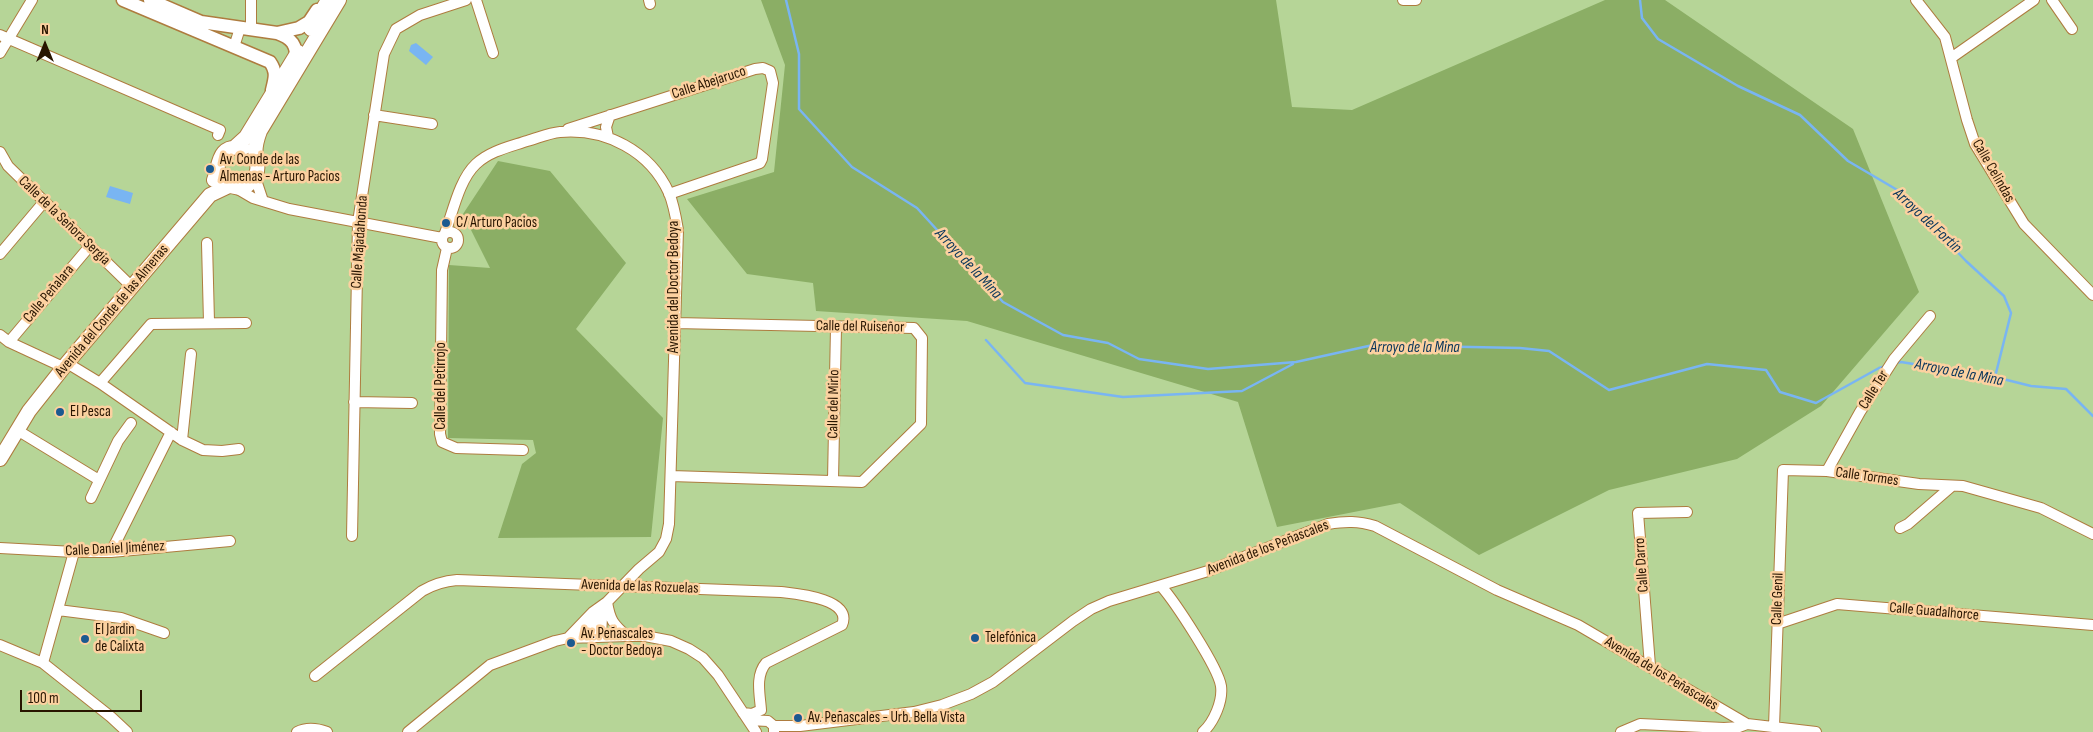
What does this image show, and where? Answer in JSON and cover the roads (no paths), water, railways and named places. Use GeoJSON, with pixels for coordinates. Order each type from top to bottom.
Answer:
{"type":"FeatureCollection","features":[{"type":"Feature","properties":{"kind":"main road"},"geometry":{"type":"LineString","coordinates":[[235,148],[246,137],[270,95],[297,54],[326,0]]}},
{"type":"Feature","properties":{"kind":"main road"},"geometry":{"type":"LineString","coordinates":[[210,195],[233,187],[247,185],[256,177],[258,167],[255,158],[256,141],[339,0]]}},
{"type":"Feature","properties":{"kind":"main road"},"geometry":{"type":"LineString","coordinates":[[210,195],[219,158],[229,149],[247,150],[255,158]]}},
{"type":"Feature","properties":{"kind":"main road"},"geometry":{"type":"LineString","coordinates":[[217,172],[224,183],[233,187]]}},
{"type":"Feature","properties":{"kind":"main road","name":"Avenida del Conde de las Almenas"},"geometry":{"type":"LineString","coordinates":[[0,459],[29,411],[65,365],[210,195]]}},
{"type":"Feature","properties":{"kind":"street"},"geometry":{"type":"LineString","coordinates":[[0,53],[4,37],[32,0]]}},
{"type":"Feature","properties":{"kind":"street"},"geometry":{"type":"LineString","coordinates":[[123,0],[270,62],[276,76],[270,95]]}},
{"type":"Feature","properties":{"kind":"street"},"geometry":{"type":"LineString","coordinates":[[150,0],[201,22],[277,32],[299,28],[308,22],[326,0]]}},
{"type":"Feature","properties":{"kind":"street"},"geometry":{"type":"LineString","coordinates":[[234,47],[245,29],[251,0]]}},
{"type":"Feature","properties":{"kind":"street","name":"Calle Majadahonda"},"geometry":{"type":"LineString","coordinates":[[352,536],[358,222],[384,54],[396,29],[420,15],[466,0]]}},
{"type":"Feature","properties":{"kind":"street"},"geometry":{"type":"LineString","coordinates":[[476,0],[493,53]]}},
{"type":"Feature","properties":{"kind":"street"},"geometry":{"type":"LineString","coordinates":[[1403,0],[1416,0]]}},
{"type":"Feature","properties":{"kind":"street","name":"Calle Celindas"},"geometry":{"type":"LineString","coordinates":[[1916,0],[1944,37],[1975,144],[2024,224],[2093,295]]}},
{"type":"Feature","properties":{"kind":"street"},"geometry":{"type":"LineString","coordinates":[[1951,58],[2034,0]]}},
{"type":"Feature","properties":{"kind":"street"},"geometry":{"type":"LineString","coordinates":[[2052,0],[2072,29]]}},
{"type":"Feature","properties":{"kind":"street"},"geometry":{"type":"LineString","coordinates":[[268,118],[280,92],[297,64],[294,44],[288,37],[277,32]]}},
{"type":"Feature","properties":{"kind":"street"},"geometry":{"type":"LineString","coordinates":[[4,37],[220,130],[218,135]]}},
{"type":"Feature","properties":{"kind":"street","name":"Calle Abejaruco"},"geometry":{"type":"LineString","coordinates":[[558,132],[755,69],[770,71],[773,83],[760,163],[669,194]]}},
{"type":"Feature","properties":{"kind":"street"},"geometry":{"type":"LineString","coordinates":[[608,137],[606,127],[610,115]]}},
{"type":"Feature","properties":{"kind":"street"},"geometry":{"type":"LineString","coordinates":[[374,116],[432,124]]}},
{"type":"Feature","properties":{"kind":"street","name":"Avenida del Doctor Bedoya"},"geometry":{"type":"LineString","coordinates":[[443,236],[455,208],[463,182],[474,165],[488,154],[558,132],[584,132],[608,137],[632,150],[649,162],[669,194],[674,208],[678,230],[671,476],[669,524],[666,539],[656,556],[593,612],[568,638]]}},
{"type":"Feature","properties":{"kind":"street","name":"Calle de la Señora Sergia"},"geometry":{"type":"LineString","coordinates":[[0,152],[8,166],[43,202],[132,287]]}},
{"type":"Feature","properties":{"kind":"street"},"geometry":{"type":"LineString","coordinates":[[256,177],[263,201]]}},
{"type":"Feature","properties":{"kind":"street"},"geometry":{"type":"LineString","coordinates":[[233,187],[253,198],[289,209],[443,236],[451,232],[458,237],[456,246],[447,248],[443,244],[443,236]]}},
{"type":"Feature","properties":{"kind":"street"},"geometry":{"type":"LineString","coordinates":[[0,254],[43,202]]}},
{"type":"Feature","properties":{"kind":"street","name":"Avenida del Doctor Bedoya"},"geometry":{"type":"LineString","coordinates":[[455,208],[458,237]]}},
{"type":"Feature","properties":{"kind":"street"},"geometry":{"type":"LineString","coordinates":[[207,243],[209,322]]}},
{"type":"Feature","properties":{"kind":"street","name":"Calle Peñalara"},"geometry":{"type":"LineString","coordinates":[[9,342],[89,247]]}},
{"type":"Feature","properties":{"kind":"street","name":"Calle del Petirrojo"},"geometry":{"type":"LineString","coordinates":[[447,248],[442,270],[440,434],[442,442],[456,448],[523,450]]}},
{"type":"Feature","properties":{"kind":"street","name":"Calle Ter"},"geometry":{"type":"LineString","coordinates":[[1827,471],[1860,412],[1894,359],[1930,316]]}},
{"type":"Feature","properties":{"kind":"street"},"geometry":{"type":"LineString","coordinates":[[100,383],[152,324],[246,323]]}},
{"type":"Feature","properties":{"kind":"street","name":"Calle del Ruiseñor"},"geometry":{"type":"LineString","coordinates":[[671,476],[862,482],[920,424],[922,338],[914,328],[675,323]]}},
{"type":"Feature","properties":{"kind":"street","name":"Calle del Mirlo"},"geometry":{"type":"LineString","coordinates":[[833,480],[836,327]]}},
{"type":"Feature","properties":{"kind":"street"},"geometry":{"type":"LineString","coordinates":[[0,335],[9,342],[65,365],[100,383],[182,440],[202,450],[222,451],[239,448]]}},
{"type":"Feature","properties":{"kind":"street"},"geometry":{"type":"LineString","coordinates":[[182,440],[191,354]]}},
{"type":"Feature","properties":{"kind":"street"},"geometry":{"type":"LineString","coordinates":[[354,402],[412,403]]}},
{"type":"Feature","properties":{"kind":"street"},"geometry":{"type":"LineString","coordinates":[[91,498],[118,441],[131,423]]}},
{"type":"Feature","properties":{"kind":"street"},"geometry":{"type":"LineString","coordinates":[[18,430],[99,480]]}},
{"type":"Feature","properties":{"kind":"street"},"geometry":{"type":"LineString","coordinates":[[111,552],[171,432]]}},
{"type":"Feature","properties":{"kind":"street","name":"Calle Tormes"},"geometry":{"type":"LineString","coordinates":[[1782,470],[1827,471],[1919,484],[1963,486],[2041,508],[2093,534]]}},
{"type":"Feature","properties":{"kind":"street","name":"Calle Genil"},"geometry":{"type":"LineString","coordinates":[[1774,727],[1782,470]]}},
{"type":"Feature","properties":{"kind":"street"},"geometry":{"type":"LineString","coordinates":[[1900,528],[1908,524],[1952,486]]}},
{"type":"Feature","properties":{"kind":"street","name":"Calle Darro"},"geometry":{"type":"LineString","coordinates":[[1650,666],[1638,513],[1687,512]]}},
{"type":"Feature","properties":{"kind":"street","name":"Avenida de los Peñascales"},"geometry":{"type":"LineString","coordinates":[[761,718],[768,721],[776,730],[914,712],[942,705],[971,694],[993,682],[1072,621],[1091,609],[1109,601],[1208,571],[1328,524],[1360,521],[1375,526],[1497,590],[1578,625],[1747,724],[1816,732]]}},
{"type":"Feature","properties":{"kind":"street","name":"Calle Daniel Jiménez"},"geometry":{"type":"LineString","coordinates":[[0,548],[111,552],[230,541]]}},
{"type":"Feature","properties":{"kind":"street"},"geometry":{"type":"LineString","coordinates":[[43,663],[74,552]]}},
{"type":"Feature","properties":{"kind":"street","name":"Avenida de las Rozuelas"},"geometry":{"type":"LineString","coordinates":[[315,676],[422,591],[437,583],[457,580],[799,594],[816,598],[841,608],[845,618],[842,625],[766,663],[760,669],[761,718]]}},
{"type":"Feature","properties":{"kind":"street"},"geometry":{"type":"LineString","coordinates":[[1161,586],[1196,638],[1218,676],[1221,688],[1220,698],[1213,720],[1202,732]]}},
{"type":"Feature","properties":{"kind":"street"},"geometry":{"type":"LineString","coordinates":[[606,602],[609,616],[614,625],[627,636]]}},
{"type":"Feature","properties":{"kind":"street"},"geometry":{"type":"LineString","coordinates":[[596,637],[606,602]]}},
{"type":"Feature","properties":{"kind":"street","name":"Calle Guadalhorce"},"geometry":{"type":"LineString","coordinates":[[1777,624],[1837,604],[2093,625]]}},
{"type":"Feature","properties":{"kind":"street"},"geometry":{"type":"LineString","coordinates":[[58,610],[121,618],[164,633]]}},
{"type":"Feature","properties":{"kind":"street"},"geometry":{"type":"LineString","coordinates":[[593,612],[596,637]]}},
{"type":"Feature","properties":{"kind":"street"},"geometry":{"type":"LineString","coordinates":[[408,732],[490,665],[546,644],[568,638],[645,636],[671,641],[703,658],[718,675],[756,732]]}},
{"type":"Feature","properties":{"kind":"street"},"geometry":{"type":"LineString","coordinates":[[0,646],[43,663],[111,716],[127,732]]}},
{"type":"Feature","properties":{"kind":"street"},"geometry":{"type":"LineString","coordinates":[[746,716],[752,714],[761,718],[756,726],[756,732]]}},
{"type":"Feature","properties":{"kind":"street"},"geometry":{"type":"LineString","coordinates":[[1621,732],[1640,724],[1724,728],[1747,724]]}},
{"type":"Feature","properties":{"kind":"street"},"geometry":{"type":"LineString","coordinates":[[297,732],[305,728],[319,729],[327,732]]}},
{"type":"Feature","properties":{"kind":"water"},"geometry":{"type":"Polygon","coordinates":[[[416,43],[433,57],[426,65],[409,51],[411,45],[416,43]]]}},
{"type":"Feature","properties":{"kind":"water"},"geometry":{"type":"Polygon","coordinates":[[[110,186],[133,193],[130,204],[106,197],[110,186]]]}},
{"type":"Feature","properties":{"kind":"waterway","name":"Arroyo de la Mina"},"geometry":{"type":"LineString","coordinates":[[786,0],[799,54],[799,109],[852,167],[917,208],[1003,302],[1063,335],[1108,343],[1139,359],[1208,369],[1296,362],[1373,345],[1520,348],[1549,351],[1609,390],[1707,364],[1766,370],[1780,392],[1816,403],[1879,368],[1886,366]]}},
{"type":"Feature","properties":{"kind":"waterway","name":"Arroyo del Fortín"},"geometry":{"type":"LineString","coordinates":[[1640,0],[1642,18],[1658,39],[1738,86],[1800,115],[1848,161],[1899,191],[1966,261],[2004,296],[2011,313],[1995,377]]}},
{"type":"Feature","properties":{"kind":"waterway"},"geometry":{"type":"LineString","coordinates":[[986,340],[1025,383],[1123,397],[1242,391],[1293,364]]}},
{"type":"Feature","properties":{"kind":"waterway","name":"Arroyo de la Mina"},"geometry":{"type":"LineString","coordinates":[[1896,363],[1901,362],[1995,377],[2031,386],[2066,389],[2093,416]]}},
{"type":"Feature","properties":{"kind":"place","name":"Av. Conde de las Almenas - Arturo Pacios"},"geometry":{"type":"Point","coordinates":[210,169]}},
{"type":"Feature","properties":{"kind":"place","name":"C/ Arturo Pacios"},"geometry":{"type":"Point","coordinates":[446,223]}},
{"type":"Feature","properties":{"kind":"place","name":"El Pesca"},"geometry":{"type":"Point","coordinates":[60,412]}},
{"type":"Feature","properties":{"kind":"place","name":"Telefónica"},"geometry":{"type":"Point","coordinates":[975,638]}},
{"type":"Feature","properties":{"kind":"place","name":"El Jardin de Calixta"},"geometry":{"type":"Point","coordinates":[85,639]}},
{"type":"Feature","properties":{"kind":"place","name":"Av. Peñascales - Doctor Bedoya"},"geometry":{"type":"Point","coordinates":[571,643]}},
{"type":"Feature","properties":{"kind":"place","name":"Av. Peñascales - Urb. Bella Vista"},"geometry":{"type":"Point","coordinates":[798,718]}}]}
